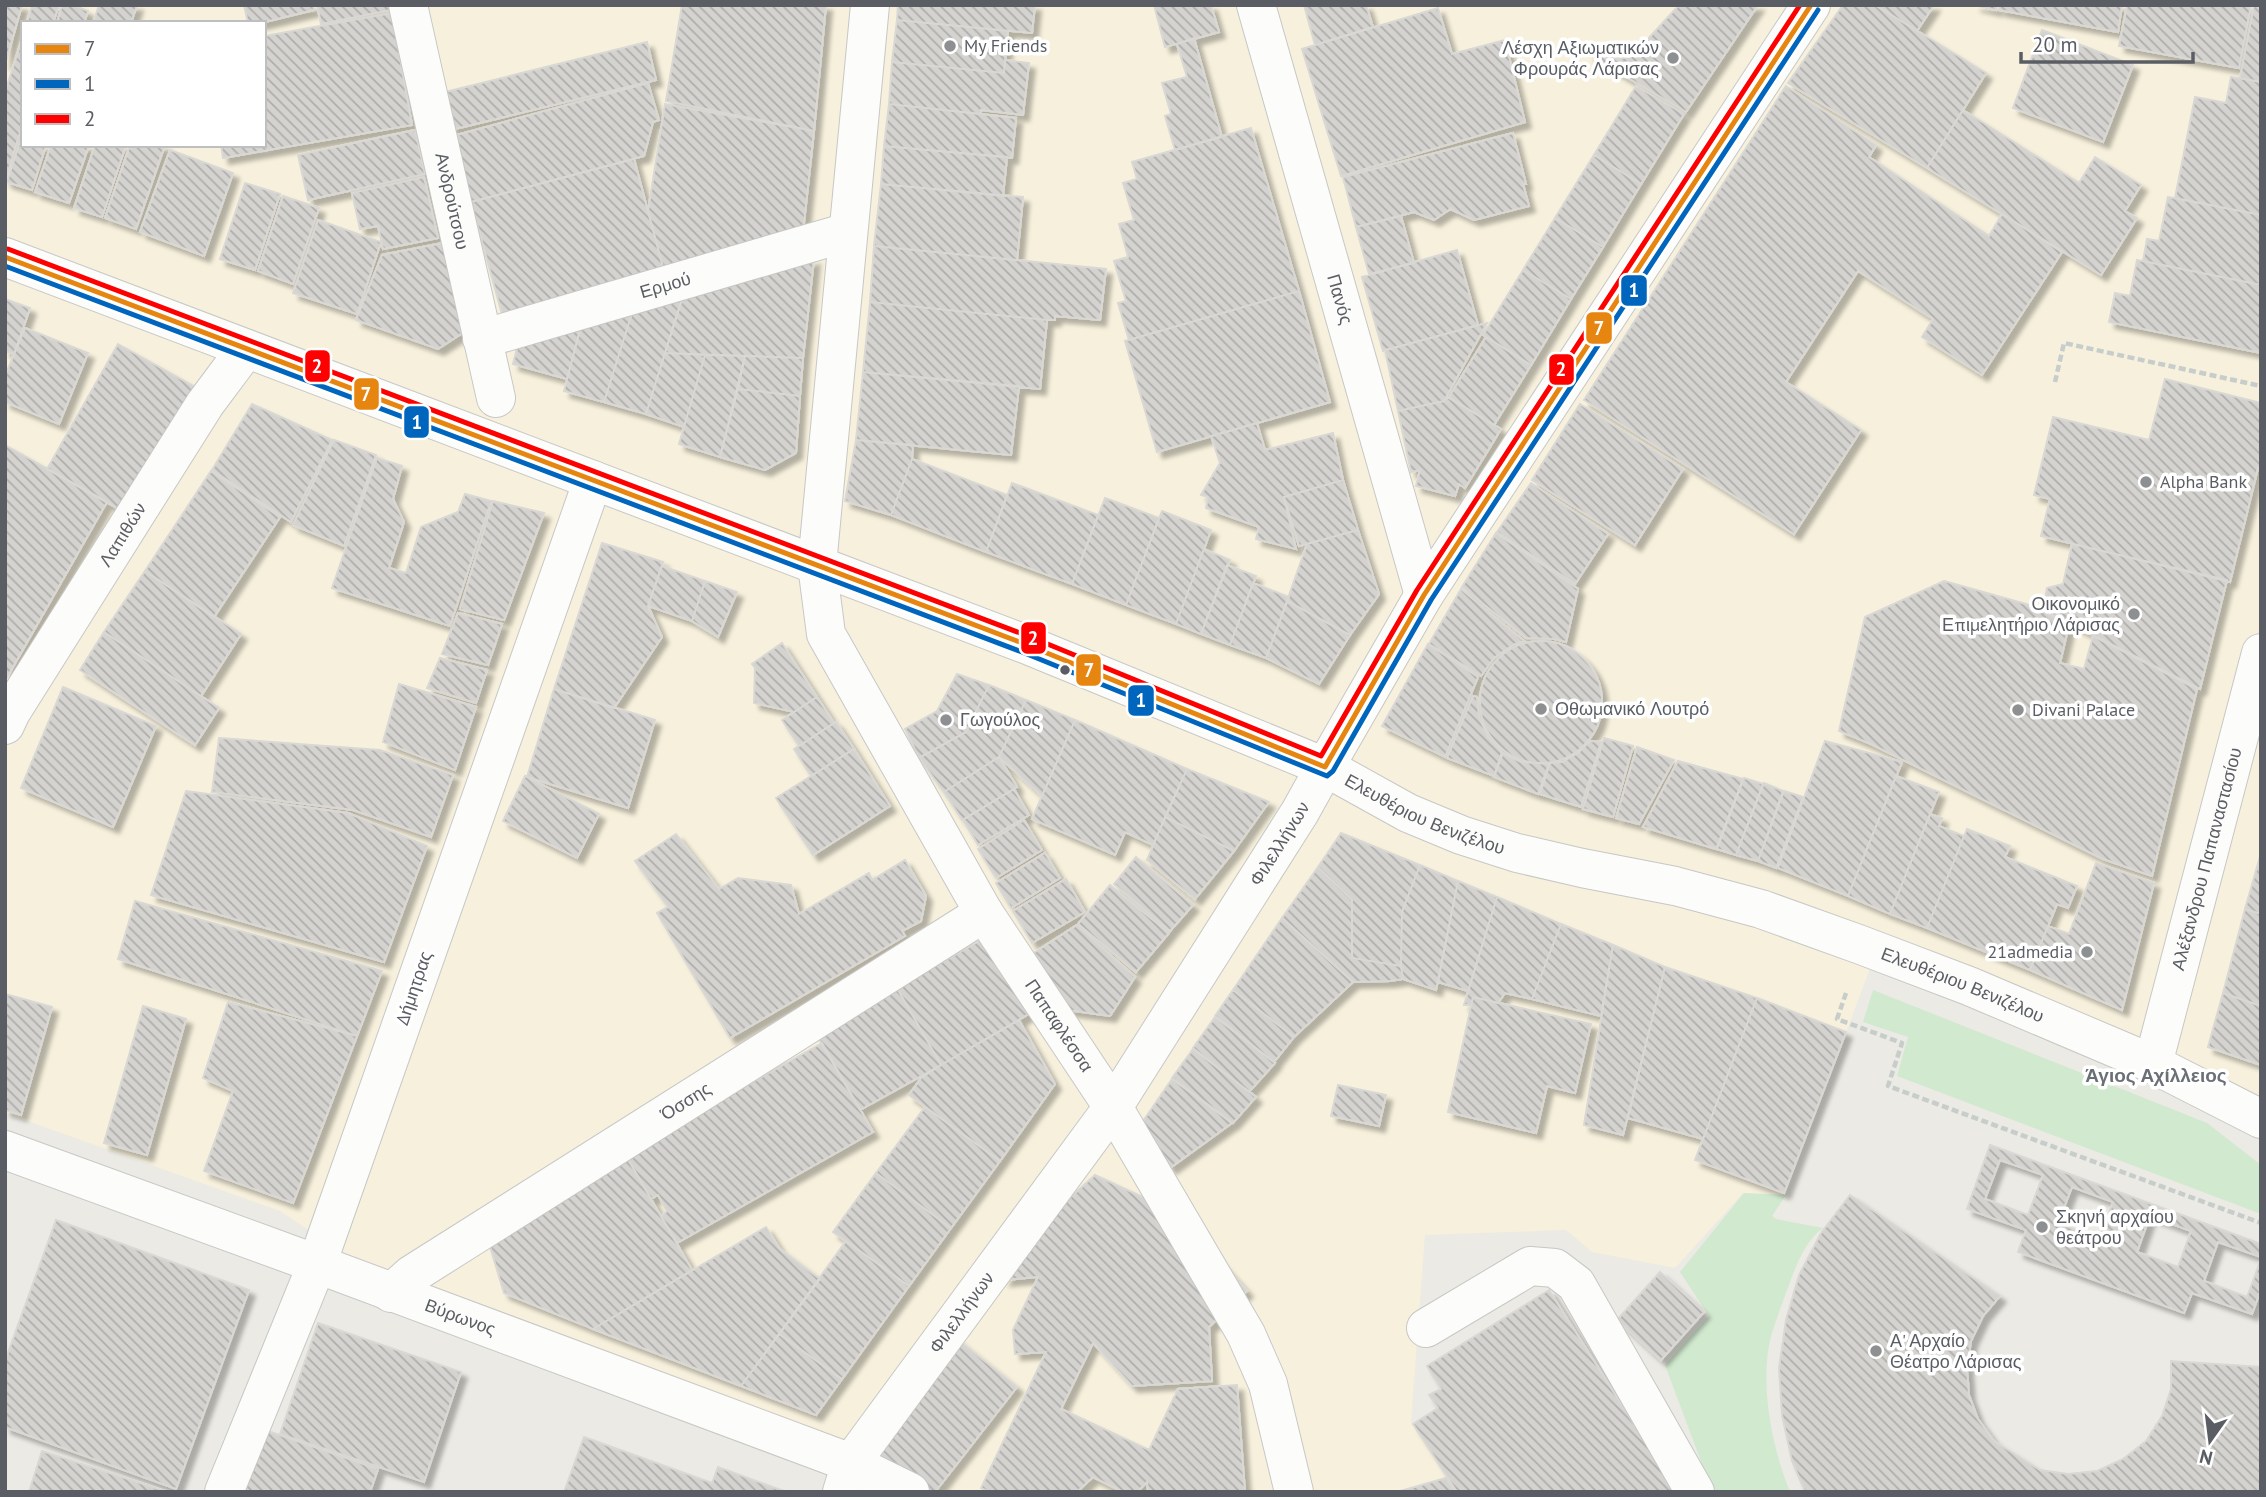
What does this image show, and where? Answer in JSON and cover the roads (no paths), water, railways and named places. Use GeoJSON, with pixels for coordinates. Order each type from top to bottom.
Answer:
{"type":"FeatureCollection","features":[{"type":"Feature","properties":{"kind":"street","name":"Ανδρούτσου"},"geometry":{"type":"LineString","coordinates":[[408,5],[496,398]]}},
{"type":"Feature","properties":{"kind":"street"},"geometry":{"type":"LineString","coordinates":[[817,565],[870,5]]}},
{"type":"Feature","properties":{"kind":"street","name":"Πανός"},"geometry":{"type":"LineString","coordinates":[[1256,5],[1424,595]]}},
{"type":"Feature","properties":{"kind":"street","name":"Φιλελλήνων"},"geometry":{"type":"LineString","coordinates":[[846,1478],[1113,1107],[1300,812],[1424,595],[1811,5]]}},
{"type":"Feature","properties":{"kind":"street","name":"Ερμού"},"geometry":{"type":"LineString","coordinates":[[482,339],[848,232]]}},
{"type":"Feature","properties":{"kind":"street","name":"Ελευθέριου Βενιζέλου"},"geometry":{"type":"LineString","coordinates":[[5,257],[1025,644],[1325,767],[1408,813],[1461,835],[1517,853],[1675,886],[1761,909],[1969,986],[2153,1064],[2261,1119]]}},
{"type":"Feature","properties":{"kind":"street","name":"Λαπιθών"},"geometry":{"type":"LineString","coordinates":[[5,725],[205,404],[246,349]]}},
{"type":"Feature","properties":{"kind":"street","name":"Δήμητρας"},"geometry":{"type":"LineString","coordinates":[[224,1492],[317,1264],[593,480]]}},
{"type":"Feature","properties":{"kind":"street","name":"Παπαφλέσσα"},"geometry":{"type":"LineString","coordinates":[[817,565],[826,634],[984,913],[1113,1107],[1261,1363],[1283,1438],[1294,1492]]}},
{"type":"Feature","properties":{"kind":"street","name":"Αλέξανδρου Παπαναστασίου"},"geometry":{"type":"LineString","coordinates":[[2153,1064],[2261,653]]}},
{"type":"Feature","properties":{"kind":"street","name":"Όσσης"},"geometry":{"type":"LineString","coordinates":[[391,1293],[423,1268],[984,913]]}},
{"type":"Feature","properties":{"kind":"street","name":"Βύρωνος"},"geometry":{"type":"LineString","coordinates":[[5,1150],[317,1264],[846,1478],[910,1492]]}},
{"type":"Feature","properties":{"kind":"street"},"geometry":{"type":"LineString","coordinates":[[1426,1328],[1530,1266],[1555,1268],[1576,1284],[1695,1492]]}},
{"type":"Feature","properties":{"kind":"place","name":"My Friends"},"geometry":{"type":"Point","coordinates":[950,46]}},
{"type":"Feature","properties":{"kind":"place","name":"Λέσχη Αξιωματικών Φρουράς Λάρισας"},"geometry":{"type":"Point","coordinates":[1673,58]}},
{"type":"Feature","properties":{"kind":"place","name":"Alpha Bank"},"geometry":{"type":"Point","coordinates":[2146,482]}},
{"type":"Feature","properties":{"kind":"place","name":"Οικονομικό Επιμελητήριο Λάρισας"},"geometry":{"type":"Point","coordinates":[2134,614]}},
{"type":"Feature","properties":{"kind":"place","name":"Οθωμανικό Λουτρό"},"geometry":{"type":"Point","coordinates":[1541,709]}},
{"type":"Feature","properties":{"kind":"place","name":"Divani Palace"},"geometry":{"type":"Point","coordinates":[2018,710]}},
{"type":"Feature","properties":{"kind":"place","name":"Γωγούλος"},"geometry":{"type":"Point","coordinates":[946,720]}},
{"type":"Feature","properties":{"kind":"place","name":"21admedia"},"geometry":{"type":"Point","coordinates":[2087,952]}},
{"type":"Feature","properties":{"kind":"place","name":"Σκηνή αρχαίου θεάτρου"},"geometry":{"type":"Point","coordinates":[2042,1227]}},
{"type":"Feature","properties":{"kind":"place","name":"Α' Αρχαίο Θέατρο Λάρισας"},"geometry":{"type":"Point","coordinates":[1876,1351]}},
{"type":"Feature","properties":{"kind":"district","name":"Άγιος Αχίλλειος"},"geometry":{"type":"Point","coordinates":[2156,1075]}}]}
